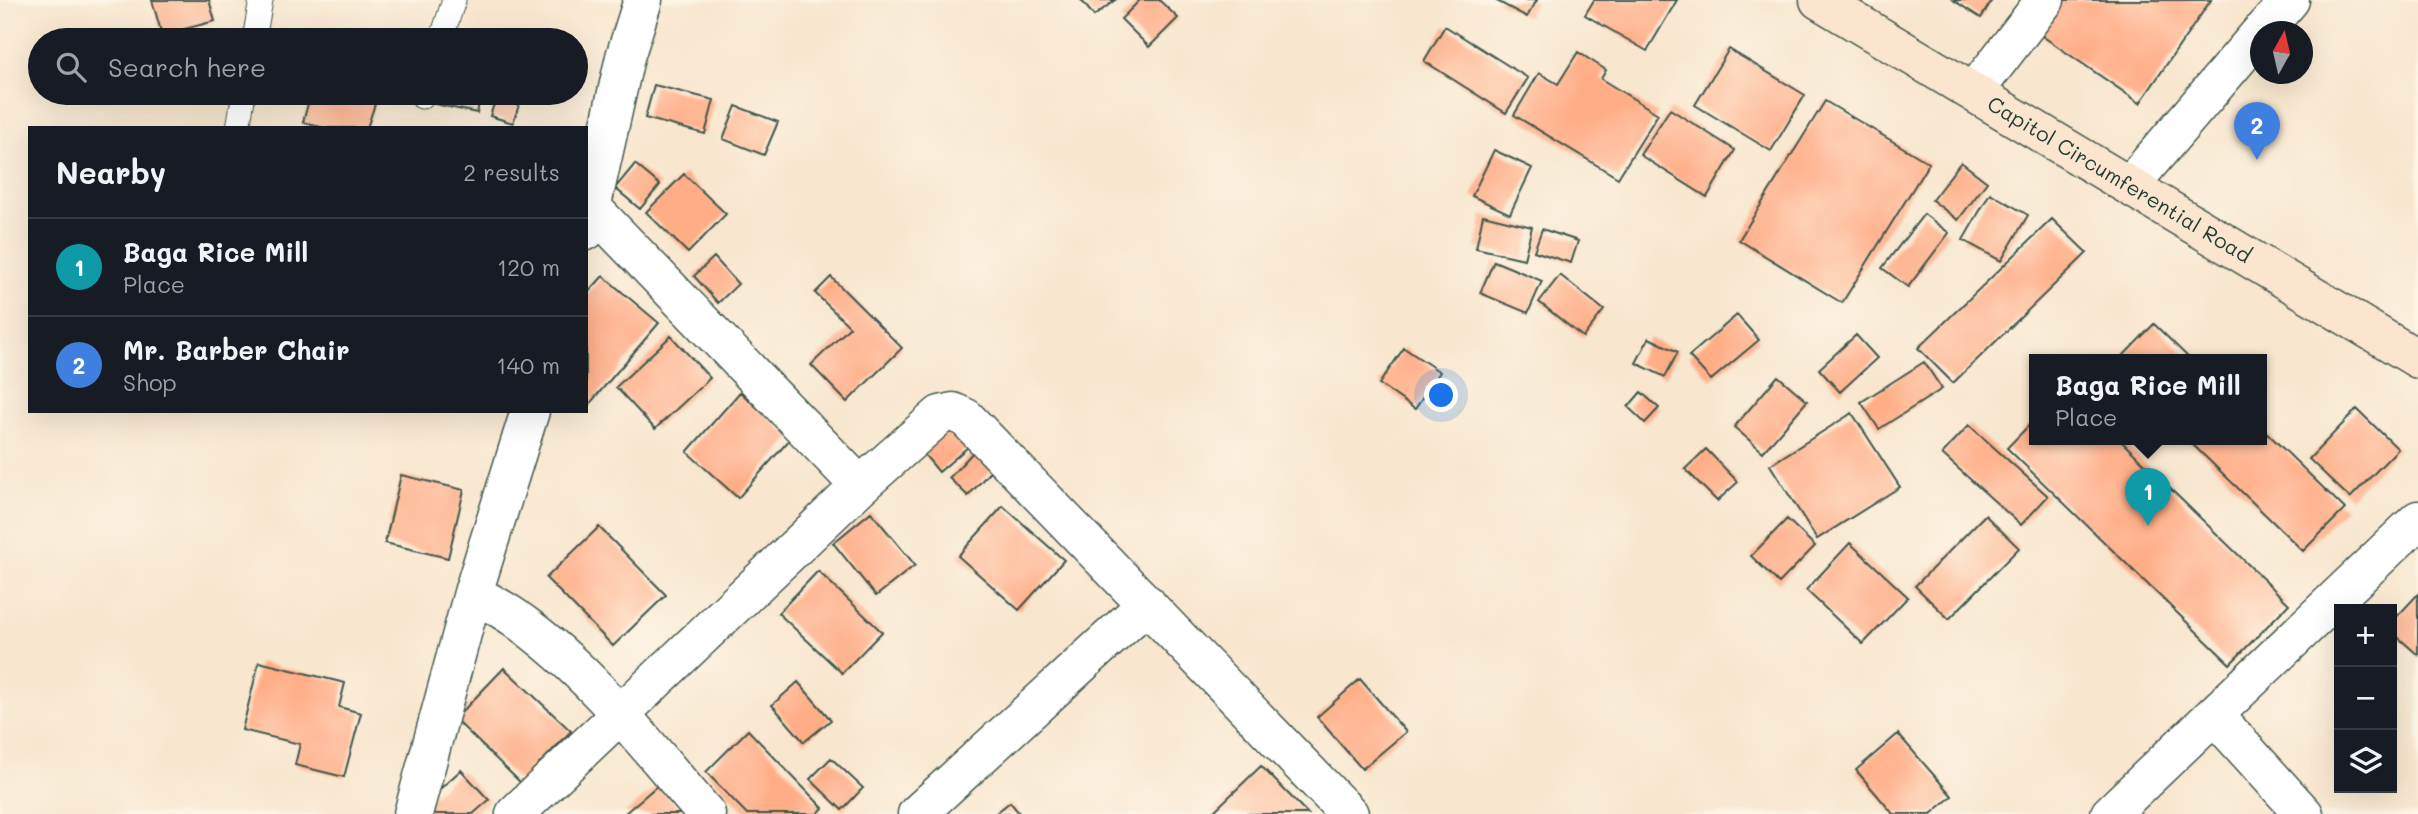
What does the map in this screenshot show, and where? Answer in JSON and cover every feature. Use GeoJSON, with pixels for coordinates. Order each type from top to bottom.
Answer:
{"type":"FeatureCollection","features":[{"type":"Feature","properties":{"kind":"main road","name":"Capitol Circumferential Road"},"geometry":{"type":"LineString","coordinates":[[1819,0],[2131,184],[2418,359]]}},
{"type":"Feature","properties":{"kind":"street"},"geometry":{"type":"LineString","coordinates":[[643,0],[625,57],[590,220],[860,486]]}},
{"type":"Feature","properties":{"kind":"street"},"geometry":{"type":"LineString","coordinates":[[1974,92],[2045,0]]}},
{"type":"Feature","properties":{"kind":"street"},"geometry":{"type":"LineString","coordinates":[[2271,21],[2290,0]]}},
{"type":"Feature","properties":{"kind":"street"},"geometry":{"type":"LineString","coordinates":[[2131,184],[2250,45]]}},
{"type":"Feature","properties":{"kind":"street"},"geometry":{"type":"LineString","coordinates":[[515,814],[860,486],[940,415],[953,412],[966,418],[1349,814]]}},
{"type":"Feature","properties":{"kind":"street"},"geometry":{"type":"LineString","coordinates":[[413,814],[473,593],[529,413]]}},
{"type":"Feature","properties":{"kind":"street"},"geometry":{"type":"LineString","coordinates":[[2110,814],[2418,520]]}},
{"type":"Feature","properties":{"kind":"street"},"geometry":{"type":"LineString","coordinates":[[473,593],[518,619],[540,637],[621,714],[706,814]]}},
{"type":"Feature","properties":{"kind":"street"},"geometry":{"type":"LineString","coordinates":[[917,814],[1147,604]]}},
{"type":"Feature","properties":{"kind":"street"},"geometry":{"type":"LineString","coordinates":[[2214,715],[2304,814]]}},
{"type":"Feature","properties":{"kind":"lane"},"geometry":{"type":"LineString","coordinates":[[256,28],[261,0]]}},
{"type":"Feature","properties":{"kind":"lane"},"geometry":{"type":"LineString","coordinates":[[445,28],[454,0]]}},
{"type":"Feature","properties":{"kind":"lane"},"geometry":{"type":"LineString","coordinates":[[238,126],[242,105]]}},
{"type":"Feature","properties":{"kind":"building"},"geometry":{"type":"Polygon","coordinates":[[[152,0],[209,0],[215,21],[188,28],[160,28],[152,0]]]}},
{"type":"Feature","properties":{"kind":"building"},"geometry":{"type":"Polygon","coordinates":[[[1081,0],[1115,0],[1094,16],[1081,0]]]}},
{"type":"Feature","properties":{"kind":"building"},"geometry":{"type":"Polygon","coordinates":[[[1140,0],[1159,0],[1178,18],[1149,47],[1121,19],[1140,0]]]}},
{"type":"Feature","properties":{"kind":"building"},"geometry":{"type":"Polygon","coordinates":[[[1495,0],[1537,0],[1527,17],[1495,0]]]}},
{"type":"Feature","properties":{"kind":"building"},"geometry":{"type":"Polygon","coordinates":[[[1594,0],[1677,0],[1647,51],[1585,15],[1594,0]]]}},
{"type":"Feature","properties":{"kind":"building"},"geometry":{"type":"Polygon","coordinates":[[[1953,0],[1992,0],[1981,18],[1953,0]]]}},
{"type":"Feature","properties":{"kind":"building"},"geometry":{"type":"Polygon","coordinates":[[[2057,0],[2211,0],[2140,103],[2035,31],[2057,0]]]}},
{"type":"Feature","properties":{"kind":"building"},"geometry":{"type":"Polygon","coordinates":[[[1445,26],[1528,78],[1506,113],[1424,61],[1445,26]]]}},
{"type":"Feature","properties":{"kind":"building"},"geometry":{"type":"Polygon","coordinates":[[[1729,49],[1805,95],[1771,151],[1695,105],[1729,49]]]}},
{"type":"Feature","properties":{"kind":"building"},"geometry":{"type":"Polygon","coordinates":[[[1578,52],[1606,70],[1601,79],[1658,114],[1618,178],[1514,115],[1539,73],[1558,84],[1578,52]]]}},
{"type":"Feature","properties":{"kind":"building"},"geometry":{"type":"Polygon","coordinates":[[[654,85],[714,100],[705,134],[645,118],[654,85]]]}},
{"type":"Feature","properties":{"kind":"building"},"geometry":{"type":"Polygon","coordinates":[[[1825,101],[1929,163],[1842,303],[1739,240],[1825,101]]]}},
{"type":"Feature","properties":{"kind":"building"},"geometry":{"type":"Polygon","coordinates":[[[308,105],[375,105],[368,126],[317,126],[303,122],[308,105]]]}},
{"type":"Feature","properties":{"kind":"building"},"geometry":{"type":"Polygon","coordinates":[[[440,105],[479,105],[477,113],[440,105]]]}},
{"type":"Feature","properties":{"kind":"building"},"geometry":{"type":"Polygon","coordinates":[[[494,105],[519,105],[513,123],[490,116],[494,105]]]}},
{"type":"Feature","properties":{"kind":"building"},"geometry":{"type":"Polygon","coordinates":[[[736,106],[778,122],[764,155],[723,139],[736,106]]]}},
{"type":"Feature","properties":{"kind":"building"},"geometry":{"type":"Polygon","coordinates":[[[1670,109],[1735,150],[1707,197],[1640,155],[1670,109]]]}},
{"type":"Feature","properties":{"kind":"building"},"geometry":{"type":"Polygon","coordinates":[[[1494,150],[1532,168],[1510,214],[1472,196],[1494,150]]]}},
{"type":"Feature","properties":{"kind":"building"},"geometry":{"type":"Polygon","coordinates":[[[1961,162],[1987,182],[1958,220],[1932,200],[1961,162]]]}},
{"type":"Feature","properties":{"kind":"building"},"geometry":{"type":"Polygon","coordinates":[[[635,164],[660,185],[640,209],[615,188],[635,164]]]}},
{"type":"Feature","properties":{"kind":"building"},"geometry":{"type":"Polygon","coordinates":[[[684,174],[726,214],[688,253],[646,212],[684,174]]]}},
{"type":"Feature","properties":{"kind":"building"},"geometry":{"type":"Polygon","coordinates":[[[1990,193],[2028,215],[2001,261],[1963,240],[1990,193]]]}},
{"type":"Feature","properties":{"kind":"building"},"geometry":{"type":"Polygon","coordinates":[[[1924,214],[1949,233],[1908,287],[1882,268],[1924,214]]]}},
{"type":"Feature","properties":{"kind":"building"},"geometry":{"type":"Polygon","coordinates":[[[1483,215],[1532,227],[1524,259],[1476,248],[1483,215]]]}},
{"type":"Feature","properties":{"kind":"building"},"geometry":{"type":"Polygon","coordinates":[[[2052,219],[2087,253],[1953,383],[1918,348],[2052,219]]]}},
{"type":"Feature","properties":{"kind":"building"},"geometry":{"type":"Polygon","coordinates":[[[1542,229],[1578,241],[1571,263],[1534,251],[1542,229]]]}},
{"type":"Feature","properties":{"kind":"building"},"geometry":{"type":"Polygon","coordinates":[[[714,257],[738,284],[718,303],[694,276],[714,257]]]}},
{"type":"Feature","properties":{"kind":"building"},"geometry":{"type":"Polygon","coordinates":[[[1494,261],[1542,281],[1528,313],[1480,293],[1494,261]]]}},
{"type":"Feature","properties":{"kind":"building"},"geometry":{"type":"Polygon","coordinates":[[[1560,275],[1604,310],[1583,337],[1539,302],[1560,275]]]}},
{"type":"Feature","properties":{"kind":"building"},"geometry":{"type":"Polygon","coordinates":[[[603,276],[659,323],[588,406],[588,293],[603,276]]]}},
{"type":"Feature","properties":{"kind":"building"},"geometry":{"type":"Polygon","coordinates":[[[831,277],[902,348],[847,402],[811,365],[850,327],[815,293],[831,277]]]}},
{"type":"Feature","properties":{"kind":"building"},"geometry":{"type":"Polygon","coordinates":[[[1737,315],[1759,340],[1711,380],[1689,356],[1737,315]]]}},
{"type":"Feature","properties":{"kind":"building"},"geometry":{"type":"Polygon","coordinates":[[[2154,324],[2185,354],[2125,354],[2154,324]]]}},
{"type":"Feature","properties":{"kind":"building"},"geometry":{"type":"Polygon","coordinates":[[[1856,335],[1877,358],[1840,392],[1819,369],[1856,335]]]}},
{"type":"Feature","properties":{"kind":"building"},"geometry":{"type":"Polygon","coordinates":[[[671,336],[710,378],[655,429],[616,387],[671,336]]]}},
{"type":"Feature","properties":{"kind":"building"},"geometry":{"type":"Polygon","coordinates":[[[1649,338],[1678,352],[1665,377],[1636,363],[1649,338]]]}},
{"type":"Feature","properties":{"kind":"building"},"geometry":{"type":"Polygon","coordinates":[[[1404,348],[1440,372],[1415,409],[1379,384],[1404,348]]]}},
{"type":"Feature","properties":{"kind":"building"},"geometry":{"type":"Polygon","coordinates":[[[1924,362],[1942,389],[1879,429],[1861,402],[1924,362]]]}},
{"type":"Feature","properties":{"kind":"building"},"geometry":{"type":"Polygon","coordinates":[[[1778,376],[1807,401],[1763,452],[1734,427],[1778,376]]]}},
{"type":"Feature","properties":{"kind":"building"},"geometry":{"type":"Polygon","coordinates":[[[740,392],[791,438],[738,498],[687,452],[740,392]]]}},
{"type":"Feature","properties":{"kind":"building"},"geometry":{"type":"Polygon","coordinates":[[[1641,392],[1659,408],[1645,423],[1628,407],[1641,392]]]}},
{"type":"Feature","properties":{"kind":"building"},"geometry":{"type":"Polygon","coordinates":[[[2357,409],[2398,449],[2350,498],[2309,459],[2357,409]]]}},
{"type":"Feature","properties":{"kind":"building"},"geometry":{"type":"Polygon","coordinates":[[[1852,413],[1900,487],[1817,539],[1770,465],[1852,413]]]}},
{"type":"Feature","properties":{"kind":"building"},"geometry":{"type":"Polygon","coordinates":[[[947,422],[968,447],[939,472],[918,447],[947,422]]]}},
{"type":"Feature","properties":{"kind":"building"},"geometry":{"type":"Polygon","coordinates":[[[1969,425],[2048,496],[2021,525],[1942,454],[1969,425]]]}},
{"type":"Feature","properties":{"kind":"building"},"geometry":{"type":"Polygon","coordinates":[[[2029,425],[2029,445],[2125,445],[2289,604],[2230,664],[2007,448],[2029,425]]]}},
{"type":"Feature","properties":{"kind":"building"},"geometry":{"type":"Polygon","coordinates":[[[2267,433],[2345,509],[2303,551],[2193,445],[2267,445],[2267,433]]]}},
{"type":"Feature","properties":{"kind":"building"},"geometry":{"type":"Polygon","coordinates":[[[977,448],[996,465],[968,496],[949,478],[977,448]]]}},
{"type":"Feature","properties":{"kind":"building"},"geometry":{"type":"Polygon","coordinates":[[[1706,449],[1738,482],[1717,501],[1685,469],[1706,449]]]}},
{"type":"Feature","properties":{"kind":"building"},"geometry":{"type":"Polygon","coordinates":[[[401,475],[464,490],[448,558],[385,543],[401,475]]]}},
{"type":"Feature","properties":{"kind":"building"},"geometry":{"type":"Polygon","coordinates":[[[1003,506],[1064,560],[1019,610],[958,556],[1003,506]]]}},
{"type":"Feature","properties":{"kind":"building"},"geometry":{"type":"Polygon","coordinates":[[[871,512],[915,565],[876,596],[833,543],[871,512]]]}},
{"type":"Feature","properties":{"kind":"building"},"geometry":{"type":"Polygon","coordinates":[[[1985,515],[2019,548],[1949,619],[1915,586],[1985,515]]]}},
{"type":"Feature","properties":{"kind":"building"},"geometry":{"type":"Polygon","coordinates":[[[1787,519],[1815,546],[1779,583],[1751,556],[1787,519]]]}},
{"type":"Feature","properties":{"kind":"building"},"geometry":{"type":"Polygon","coordinates":[[[599,527],[666,595],[613,646],[546,578],[599,527]]]}},
{"type":"Feature","properties":{"kind":"building"},"geometry":{"type":"Polygon","coordinates":[[[1850,543],[1908,597],[1863,644],[1806,590],[1850,543]]]}},
{"type":"Feature","properties":{"kind":"building"},"geometry":{"type":"Polygon","coordinates":[[[818,571],[882,632],[842,673],[778,613],[818,571]]]}},
{"type":"Feature","properties":{"kind":"building"},"geometry":{"type":"Polygon","coordinates":[[[2418,594],[2418,655],[2397,636],[2397,617],[2418,594]]]}},
{"type":"Feature","properties":{"kind":"building"},"geometry":{"type":"Polygon","coordinates":[[[259,662],[345,683],[339,707],[361,713],[344,777],[295,765],[300,744],[242,730],[259,662]]]}},
{"type":"Feature","properties":{"kind":"building"},"geometry":{"type":"Polygon","coordinates":[[[504,668],[571,731],[521,783],[455,719],[504,668]]]}},
{"type":"Feature","properties":{"kind":"building"},"geometry":{"type":"Polygon","coordinates":[[[1360,679],[1406,732],[1362,769],[1317,717],[1360,679]]]}},
{"type":"Feature","properties":{"kind":"building"},"geometry":{"type":"Polygon","coordinates":[[[798,682],[831,720],[804,742],[772,705],[798,682]]]}},
{"type":"Feature","properties":{"kind":"building"},"geometry":{"type":"Polygon","coordinates":[[[748,730],[823,808],[817,814],[747,814],[706,772],[748,730]]]}},
{"type":"Feature","properties":{"kind":"building"},"geometry":{"type":"Polygon","coordinates":[[[1898,734],[1952,796],[1931,814],[1893,814],[1856,770],[1898,734]]]}},
{"type":"Feature","properties":{"kind":"building"},"geometry":{"type":"Polygon","coordinates":[[[831,758],[863,788],[842,810],[810,779],[831,758]]]}},
{"type":"Feature","properties":{"kind":"building"},"geometry":{"type":"Polygon","coordinates":[[[1261,766],[1308,814],[1211,814],[1261,766]]]}},
{"type":"Feature","properties":{"kind":"building"},"geometry":{"type":"Polygon","coordinates":[[[461,770],[489,800],[473,814],[428,814],[421,806],[461,770]]]}},
{"type":"Feature","properties":{"kind":"building"},"geometry":{"type":"Polygon","coordinates":[[[658,785],[683,814],[624,814],[658,785]]]}},
{"type":"Feature","properties":{"kind":"building"},"geometry":{"type":"Polygon","coordinates":[[[1010,802],[1020,814],[995,814],[1010,802]]]}},
{"type":"Feature","properties":{"kind":"place","name":"Mr. Barber Chair"},"geometry":{"type":"Point","coordinates":[2257,160]}},
{"type":"Feature","properties":{"kind":"place","name":"Baga Rice Mill"},"geometry":{"type":"Point","coordinates":[2148,526]}}]}
